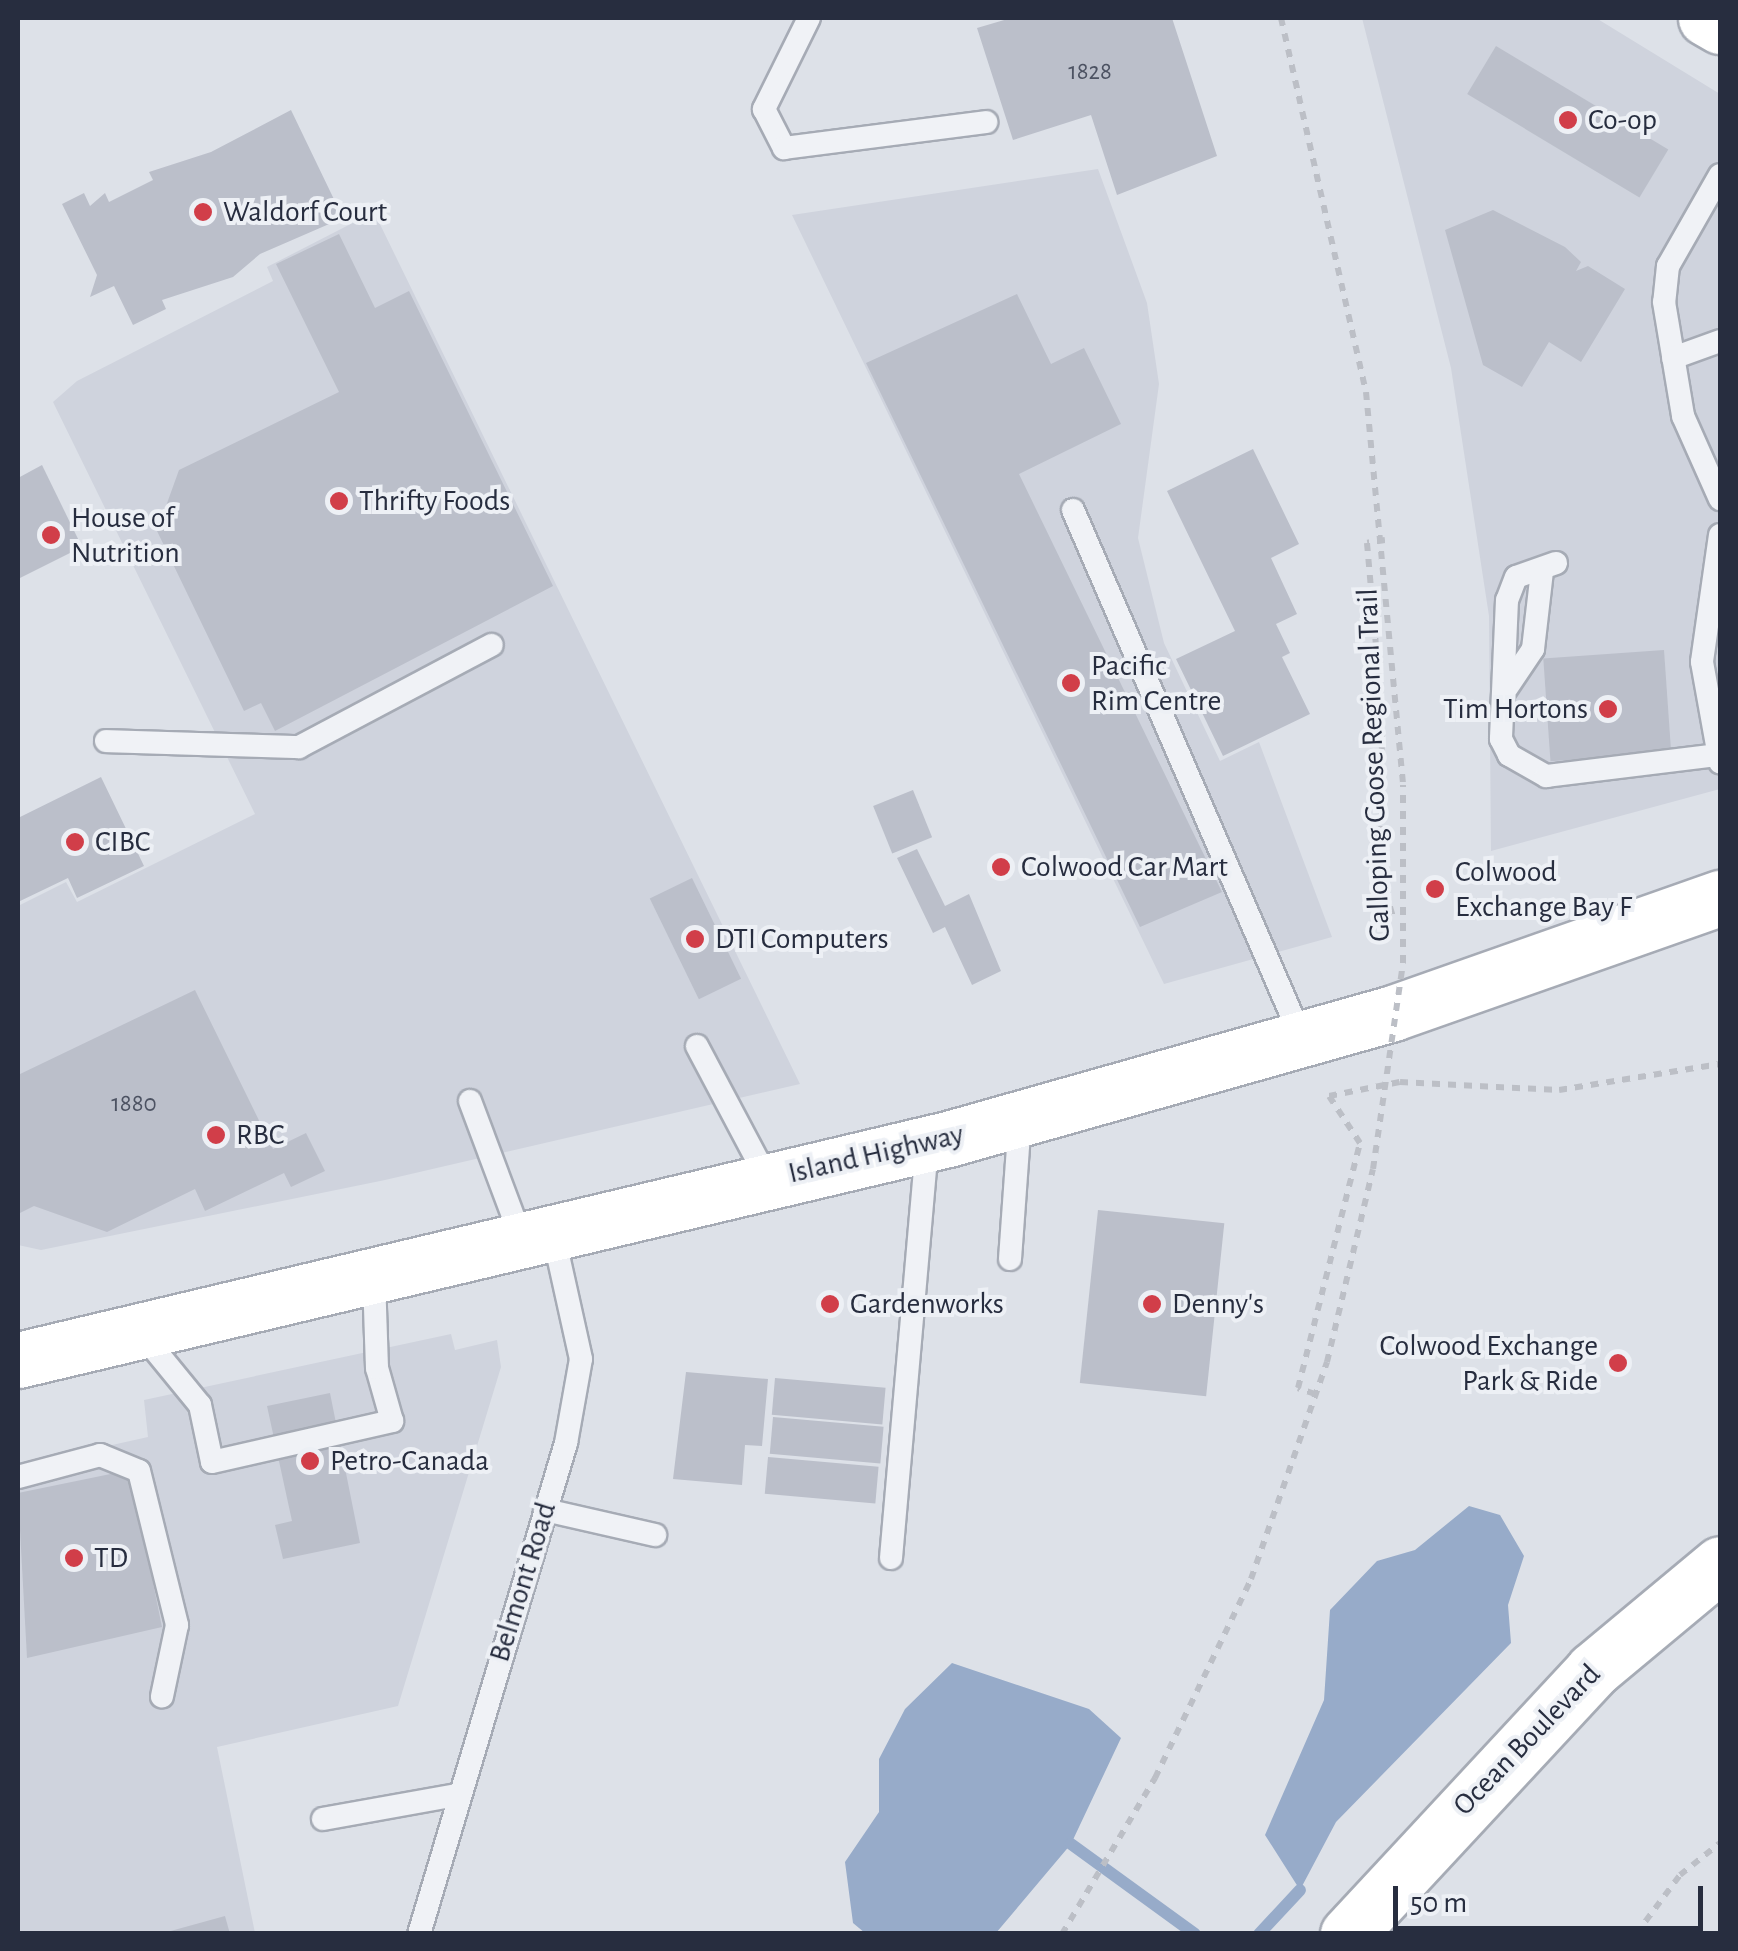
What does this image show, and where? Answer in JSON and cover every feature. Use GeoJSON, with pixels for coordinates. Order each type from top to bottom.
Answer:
{"type":"FeatureCollection","features":[{"type":"Feature","properties":{"kind":"main road"},"geometry":{"type":"LineString","coordinates":[[1706,18],[1720,26]]}},
{"type":"Feature","properties":{"kind":"main road","name":"Island Highway"},"geometry":{"type":"LineString","coordinates":[[18,1360],[536,1231],[927,1144],[1020,1119],[1302,1039],[1720,898]]}},
{"type":"Feature","properties":{"kind":"main road","name":"Ocean Boulevard"},"geometry":{"type":"LineString","coordinates":[[1348,1934],[1593,1670],[1720,1564]]}},
{"type":"Feature","properties":{"kind":"lane"},"geometry":{"type":"LineString","coordinates":[[808,18],[764,109],[784,148],[986,122]]}},
{"type":"Feature","properties":{"kind":"lane"},"geometry":{"type":"LineString","coordinates":[[1720,174],[1668,266],[1673,358],[1683,416],[1720,499]]}},
{"type":"Feature","properties":{"kind":"lane"},"geometry":{"type":"LineString","coordinates":[[1673,358],[1720,341]]}},
{"type":"Feature","properties":{"kind":"lane"},"geometry":{"type":"LineString","coordinates":[[1073,510],[1302,1039]]}},
{"type":"Feature","properties":{"kind":"lane"},"geometry":{"type":"LineString","coordinates":[[1549,567],[1533,649],[1504,692],[1501,739],[1527,771],[1719,758],[1702,662],[1720,536]]}},
{"type":"Feature","properties":{"kind":"lane"},"geometry":{"type":"LineString","coordinates":[[106,741],[299,746],[492,645]]}},
{"type":"Feature","properties":{"kind":"lane"},"geometry":{"type":"LineString","coordinates":[[697,1046],[767,1178]]}},
{"type":"Feature","properties":{"kind":"lane","name":"Belmont Road"},"geometry":{"type":"LineString","coordinates":[[420,1934],[457,1794],[545,1510],[582,1359],[536,1231],[470,1100]]}},
{"type":"Feature","properties":{"kind":"lane"},"geometry":{"type":"LineString","coordinates":[[1010,1259],[1020,1119]]}},
{"type":"Feature","properties":{"kind":"lane"},"geometry":{"type":"LineString","coordinates":[[890,1558],[927,1144]]}},
{"type":"Feature","properties":{"kind":"lane"},"geometry":{"type":"LineString","coordinates":[[140,1332],[200,1405],[212,1462],[392,1421],[377,1368],[374,1272]]}},
{"type":"Feature","properties":{"kind":"lane"},"geometry":{"type":"LineString","coordinates":[[18,1476],[100,1455],[139,1471],[176,1625],[162,1696]]}},
{"type":"Feature","properties":{"kind":"lane"},"geometry":{"type":"LineString","coordinates":[[545,1510],[655,1535]]}},
{"type":"Feature","properties":{"kind":"lane"},"geometry":{"type":"LineString","coordinates":[[323,1819],[457,1794]]}},
{"type":"Feature","properties":{"kind":"path","name":"Galloping Goose Regional Trail"},"geometry":{"type":"LineString","coordinates":[[1062,1934],[1155,1778],[1251,1579],[1316,1394],[1373,1170],[1403,963],[1403,784],[1385,540],[1332,217],[1281,18]]}},
{"type":"Feature","properties":{"kind":"path"},"geometry":{"type":"LineString","coordinates":[[1385,540],[1367,543],[1385,782],[1381,876],[1393,917]]}},
{"type":"Feature","properties":{"kind":"path"},"geometry":{"type":"LineString","coordinates":[[1316,1394],[1298,1388],[1360,1143],[1330,1096],[1400,1082],[1559,1090],[1720,1064]]}},
{"type":"Feature","properties":{"kind":"path"},"geometry":{"type":"LineString","coordinates":[[1636,1934],[1680,1875],[1720,1843]]}},
{"type":"Feature","properties":{"kind":"shaded area"},"geometry":{"type":"Polygon","coordinates":[[[1362,18],[1596,18],[1720,94],[1720,789],[1491,851],[1489,616],[1451,368],[1362,18]]]}},
{"type":"Feature","properties":{"kind":"shaded area"},"geometry":{"type":"Polygon","coordinates":[[[1098,169],[1147,303],[1159,384],[1138,538],[1164,643],[1220,761],[1259,742],[1332,937],[1164,984],[792,215],[1098,169]]]}},
{"type":"Feature","properties":{"kind":"shaded area"},"geometry":{"type":"Polygon","coordinates":[[[374,212],[800,1084],[385,1180],[41,1250],[18,1245],[18,906],[66,882],[77,902],[255,814],[53,402],[77,381],[273,281],[267,267],[374,212]]]}},
{"type":"Feature","properties":{"kind":"shaded area"},"geometry":{"type":"Polygon","coordinates":[[[451,1334],[455,1350],[497,1340],[501,1367],[398,1706],[217,1747],[255,1933],[18,1933],[18,1466],[148,1437],[144,1400],[451,1334]]]}},
{"type":"Feature","properties":{"kind":"water"},"geometry":{"type":"Polygon","coordinates":[[[1469,1506],[1500,1515],[1524,1556],[1508,1605],[1511,1643],[1336,1822],[1300,1890],[1265,1835],[1324,1700],[1330,1610],[1377,1561],[1415,1550],[1469,1506]]]}},
{"type":"Feature","properties":{"kind":"water"},"geometry":{"type":"Polygon","coordinates":[[[952,1663],[1089,1709],[1121,1738],[1071,1844],[996,1933],[865,1933],[853,1923],[845,1862],[879,1812],[879,1759],[905,1709],[952,1663]]]}},
{"type":"Feature","properties":{"kind":"building"},"geometry":{"type":"Polygon","coordinates":[[[1011,18],[1172,18],[1217,156],[1117,195],[1091,115],[1013,140],[977,28],[1011,18]]]}},
{"type":"Feature","properties":{"kind":"building"},"geometry":{"type":"Polygon","coordinates":[[[1496,46],[1668,150],[1639,198],[1467,94],[1496,46]]]}},
{"type":"Feature","properties":{"kind":"building","name":"Waldorf Court"},"geometry":{"type":"Polygon","coordinates":[[[291,110],[343,218],[260,254],[233,277],[162,300],[166,309],[133,325],[114,286],[90,297],[97,275],[62,204],[84,193],[90,206],[105,193],[109,202],[153,180],[149,172],[211,152],[291,110]]]}},
{"type":"Feature","properties":{"kind":"building"},"geometry":{"type":"Polygon","coordinates":[[[1493,210],[1565,247],[1581,262],[1576,271],[1588,266],[1625,289],[1581,362],[1549,342],[1522,387],[1483,365],[1445,230],[1493,210]]]}},
{"type":"Feature","properties":{"kind":"building","name":"Thrifty Foods"},"geometry":{"type":"Polygon","coordinates":[[[339,234],[375,308],[409,291],[553,586],[275,731],[261,703],[244,711],[157,531],[179,470],[339,392],[276,264],[339,234]]]}},
{"type":"Feature","properties":{"kind":"building","name":"Pacific Rim Centre"},"geometry":{"type":"Polygon","coordinates":[[[1017,294],[1051,364],[1084,348],[1121,424],[1019,474],[1222,892],[1140,927],[866,363],[1017,294]]]}},
{"type":"Feature","properties":{"kind":"building"},"geometry":{"type":"Polygon","coordinates":[[[1253,449],[1299,544],[1271,558],[1297,614],[1276,624],[1290,653],[1282,657],[1310,714],[1223,756],[1176,659],[1235,631],[1167,491],[1253,449]]]}},
{"type":"Feature","properties":{"kind":"building"},"geometry":{"type":"Polygon","coordinates":[[[42,465],[82,547],[18,579],[18,478],[42,465]]]}},
{"type":"Feature","properties":{"kind":"building","name":"Tim Hortons"},"geometry":{"type":"Polygon","coordinates":[[[1664,650],[1671,753],[1550,761],[1543,658],[1664,650]]]}},
{"type":"Feature","properties":{"kind":"building","name":"CIBC"},"geometry":{"type":"Polygon","coordinates":[[[101,777],[144,866],[77,898],[68,878],[18,902],[18,818],[101,777]]]}},
{"type":"Feature","properties":{"kind":"building"},"geometry":{"type":"Polygon","coordinates":[[[913,790],[932,837],[892,853],[873,806],[913,790]]]}},
{"type":"Feature","properties":{"kind":"building"},"geometry":{"type":"Polygon","coordinates":[[[917,849],[945,906],[969,894],[1001,971],[972,985],[945,927],[933,933],[897,858],[917,849]]]}},
{"type":"Feature","properties":{"kind":"building","name":"DTI Computers"},"geometry":{"type":"Polygon","coordinates":[[[692,878],[741,979],[699,999],[650,899],[692,878]]]}},
{"type":"Feature","properties":{"kind":"building"},"geometry":{"type":"Polygon","coordinates":[[[195,990],[273,1149],[306,1133],[325,1171],[291,1187],[284,1173],[205,1211],[195,1189],[107,1232],[34,1206],[18,1214],[18,1075],[195,990]]]}},
{"type":"Feature","properties":{"kind":"building","name":"Denny's"},"geometry":{"type":"Polygon","coordinates":[[[1098,1210],[1224,1223],[1206,1396],[1080,1383],[1098,1210]]]}},
{"type":"Feature","properties":{"kind":"building"},"geometry":{"type":"Polygon","coordinates":[[[686,1372],[768,1379],[762,1446],[745,1445],[742,1485],[673,1479],[686,1372]]]}},
{"type":"Feature","properties":{"kind":"building"},"geometry":{"type":"Polygon","coordinates":[[[775,1378],[886,1388],[882,1425],[772,1415],[775,1378]]]}},
{"type":"Feature","properties":{"kind":"building"},"geometry":{"type":"Polygon","coordinates":[[[330,1393],[360,1543],[283,1559],[275,1525],[292,1521],[267,1406],[330,1393]]]}},
{"type":"Feature","properties":{"kind":"building"},"geometry":{"type":"Polygon","coordinates":[[[773,1417],[884,1427],[880,1464],[770,1454],[773,1417]]]}},
{"type":"Feature","properties":{"kind":"building"},"geometry":{"type":"Polygon","coordinates":[[[768,1457],[879,1467],[875,1504],[765,1494],[768,1457]]]}},
{"type":"Feature","properties":{"kind":"building"},"geometry":{"type":"Polygon","coordinates":[[[130,1470],[162,1627],[27,1658],[18,1493],[130,1470]]]}},
{"type":"Feature","properties":{"kind":"building"},"geometry":{"type":"Polygon","coordinates":[[[225,1916],[230,1934],[167,1934],[167,1932],[225,1916]]]}},
{"type":"Feature","properties":{"kind":"waterway"},"geometry":{"type":"LineString","coordinates":[[1071,1844],[1195,1934]]}},
{"type":"Feature","properties":{"kind":"waterway"},"geometry":{"type":"LineString","coordinates":[[1259,1934],[1300,1890]]}},
{"type":"Feature","properties":{"kind":"place","name":"Co-op"},"geometry":{"type":"Point","coordinates":[1568,120]}},
{"type":"Feature","properties":{"kind":"place","name":"Waldorf Court"},"geometry":{"type":"Point","coordinates":[203,212]}},
{"type":"Feature","properties":{"kind":"place","name":"Thrifty Foods"},"geometry":{"type":"Point","coordinates":[339,501]}},
{"type":"Feature","properties":{"kind":"place","name":"House of Nutrition"},"geometry":{"type":"Point","coordinates":[51,535]}},
{"type":"Feature","properties":{"kind":"place","name":"Pacific Rim Centre"},"geometry":{"type":"Point","coordinates":[1071,683]}},
{"type":"Feature","properties":{"kind":"place","name":"Tim Hortons"},"geometry":{"type":"Point","coordinates":[1608,709]}},
{"type":"Feature","properties":{"kind":"place","name":"CIBC"},"geometry":{"type":"Point","coordinates":[75,842]}},
{"type":"Feature","properties":{"kind":"place","name":"Colwood Car Mart"},"geometry":{"type":"Point","coordinates":[1001,867]}},
{"type":"Feature","properties":{"kind":"place","name":"Colwood Exchange Bay F"},"geometry":{"type":"Point","coordinates":[1435,889]}},
{"type":"Feature","properties":{"kind":"place","name":"DTI Computers"},"geometry":{"type":"Point","coordinates":[695,939]}},
{"type":"Feature","properties":{"kind":"place","name":"RBC"},"geometry":{"type":"Point","coordinates":[216,1135]}},
{"type":"Feature","properties":{"kind":"place","name":"Gardenworks"},"geometry":{"type":"Point","coordinates":[830,1304]}},
{"type":"Feature","properties":{"kind":"place","name":"Denny's"},"geometry":{"type":"Point","coordinates":[1152,1304]}},
{"type":"Feature","properties":{"kind":"place","name":"Colwood Exchange Park & Ride"},"geometry":{"type":"Point","coordinates":[1618,1363]}},
{"type":"Feature","properties":{"kind":"place","name":"Petro-Canada"},"geometry":{"type":"Point","coordinates":[310,1461]}},
{"type":"Feature","properties":{"kind":"place","name":"TD"},"geometry":{"type":"Point","coordinates":[74,1558]}}]}
